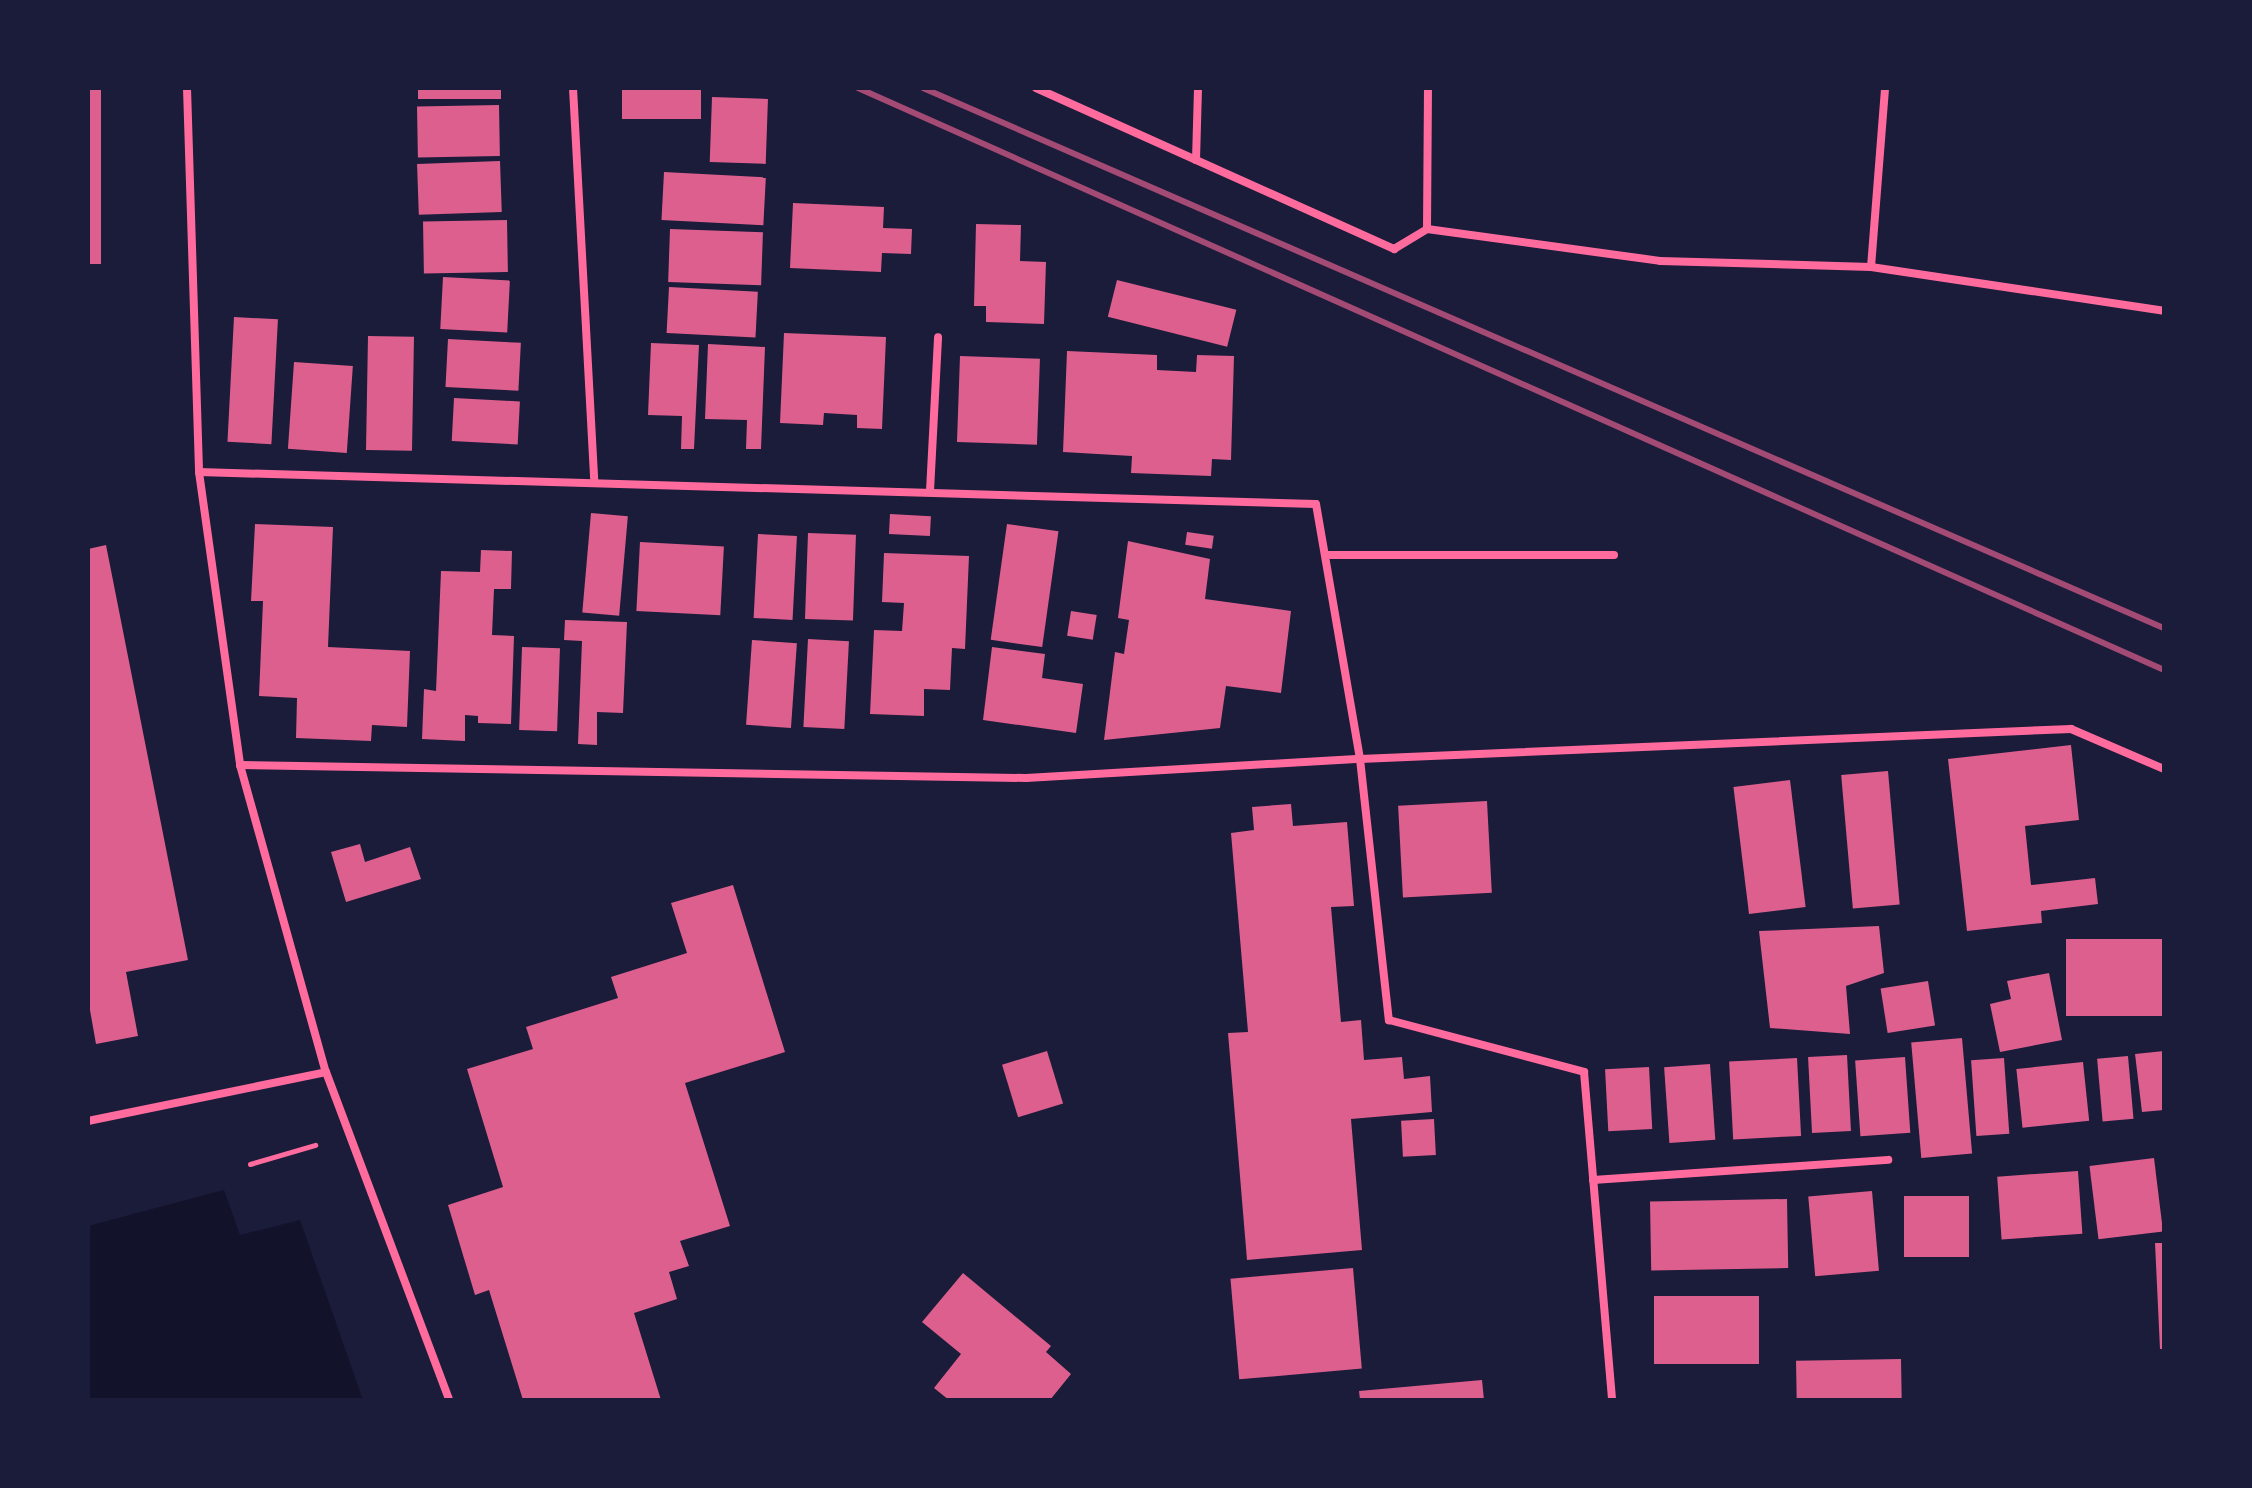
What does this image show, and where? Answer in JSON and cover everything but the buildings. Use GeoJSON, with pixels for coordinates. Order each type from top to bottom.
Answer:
{"type":"FeatureCollection","features":[{"type":"Feature","properties":{"kind":"street"},"geometry":{"type":"LineString","coordinates":[[187,88],[199,472],[240,765],[326,1072],[352,1134],[449,1400]]}},
{"type":"Feature","properties":{"kind":"street"},"geometry":{"type":"LineString","coordinates":[[573,88],[594,480]]}},
{"type":"Feature","properties":{"kind":"street"},"geometry":{"type":"LineString","coordinates":[[1036,88],[1394,249],[1427,229],[1660,261],[1871,267],[2164,311]]}},
{"type":"Feature","properties":{"kind":"street"},"geometry":{"type":"LineString","coordinates":[[1196,160],[1198,88]]}},
{"type":"Feature","properties":{"kind":"street"},"geometry":{"type":"LineString","coordinates":[[1427,229],[1428,88]]}},
{"type":"Feature","properties":{"kind":"street"},"geometry":{"type":"LineString","coordinates":[[1871,267],[1885,88]]}},
{"type":"Feature","properties":{"kind":"street"},"geometry":{"type":"LineString","coordinates":[[930,491],[938,337]]}},
{"type":"Feature","properties":{"kind":"street"},"geometry":{"type":"LineString","coordinates":[[199,472],[594,480],[1316,504],[1360,759],[1389,1020],[1584,1072],[1612,1400]]}},
{"type":"Feature","properties":{"kind":"street"},"geometry":{"type":"LineString","coordinates":[[1325,555],[1614,555]]}},
{"type":"Feature","properties":{"kind":"street"},"geometry":{"type":"LineString","coordinates":[[240,765],[1026,778],[1360,759],[2071,729],[2164,769]]}},
{"type":"Feature","properties":{"kind":"street"},"geometry":{"type":"LineString","coordinates":[[88,1121],[326,1072]]}},
{"type":"Feature","properties":{"kind":"street"},"geometry":{"type":"LineString","coordinates":[[1593,1180],[1888,1160]]}},
{"type":"Feature","properties":{"kind":"path"},"geometry":{"type":"LineString","coordinates":[[250,1164],[352,1134]]}},
{"type":"Feature","properties":{"kind":"shaded area"},"geometry":{"type":"Polygon","coordinates":[[[224,1190],[240,1235],[300,1220],[363,1400],[88,1400],[88,1226],[224,1190]]]}},
{"type":"Feature","properties":{"kind":"railway"},"geometry":{"type":"LineString","coordinates":[[858,88],[2164,670]]}},
{"type":"Feature","properties":{"kind":"railway"},"geometry":{"type":"LineString","coordinates":[[923,88],[2164,628]]}}]}
